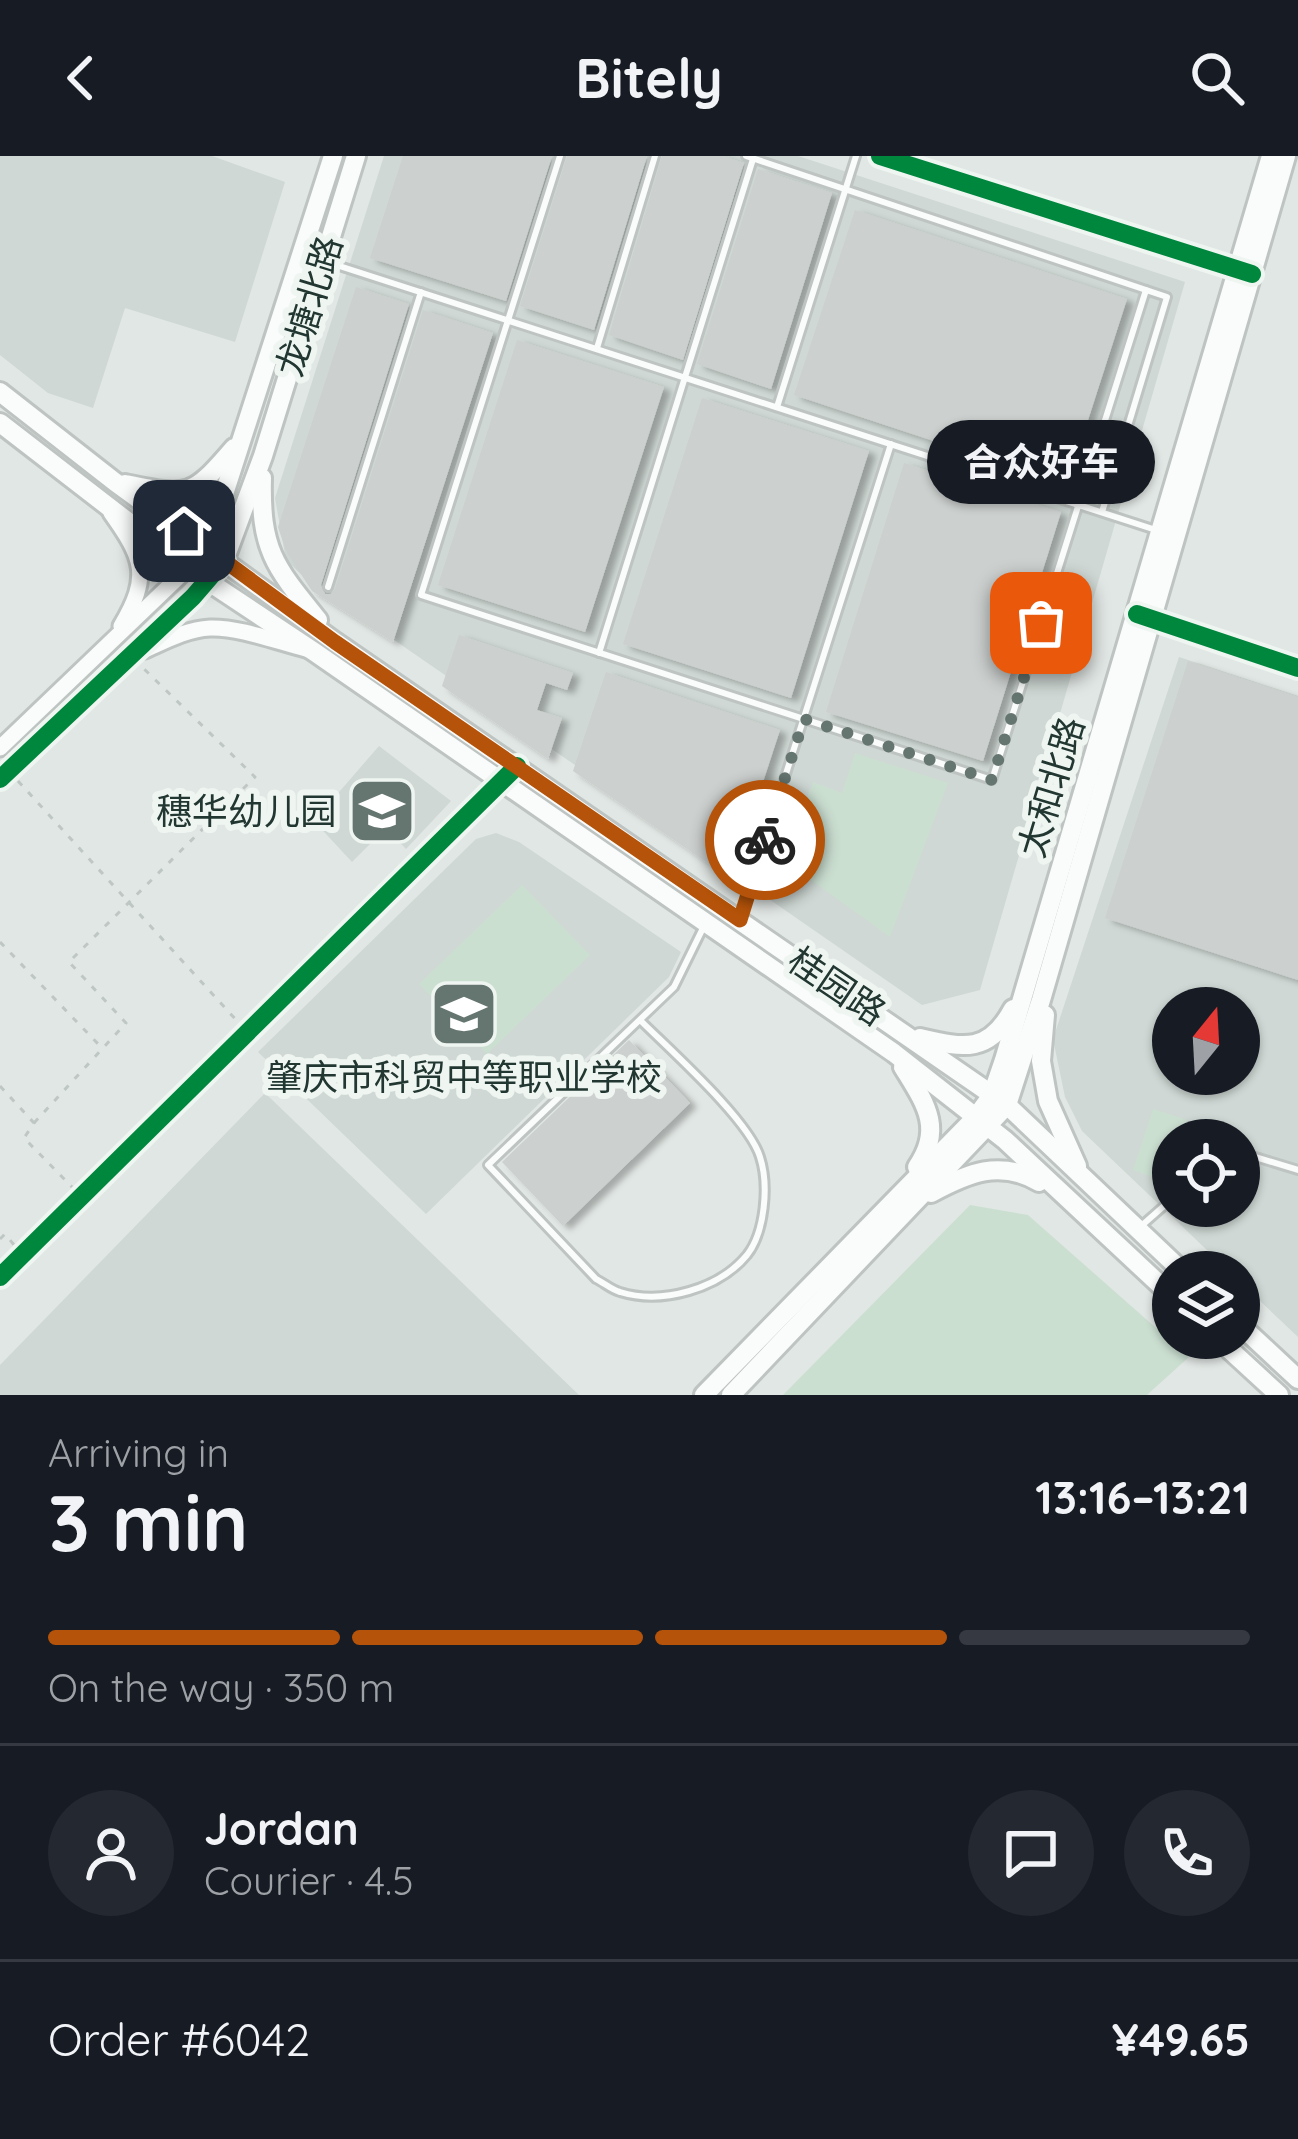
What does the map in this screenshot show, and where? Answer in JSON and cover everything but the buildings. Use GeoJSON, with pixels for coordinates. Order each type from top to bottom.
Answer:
{"type":"FeatureCollection","features":[{"type":"Feature","properties":{"kind":"main road","name":"龙塘北路"},"geometry":{"type":"LineString","coordinates":[[188,568],[214,524],[333,156]]}},
{"type":"Feature","properties":{"kind":"main road","name":"龙塘北路"},"geometry":{"type":"LineString","coordinates":[[263,456],[356,156]]}},
{"type":"Feature","properties":{"kind":"main road","name":"太和北路"},"geometry":{"type":"LineString","coordinates":[[1245,272],[1271,156]]}},
{"type":"Feature","properties":{"kind":"main road","name":"太和北路"},"geometry":{"type":"LineString","coordinates":[[704,1395],[907,1198],[999,1100],[1041,1000],[1168,534],[1245,272],[1286,156]]}},
{"type":"Feature","properties":{"kind":"main road","name":"桂园路"},"geometry":{"type":"LineString","coordinates":[[0,392],[335,642],[999,1100],[1160,1251]]}},
{"type":"Feature","properties":{"kind":"main road"},"geometry":{"type":"LineString","coordinates":[[0,422],[188,568],[894,1053],[981,1122],[1152,1278]]}},
{"type":"Feature","properties":{"kind":"main road"},"geometry":{"type":"LineString","coordinates":[[116,482],[177,494],[190,491],[242,440]]}},
{"type":"Feature","properties":{"kind":"main road"},"geometry":{"type":"LineString","coordinates":[[224,561],[263,456]]}},
{"type":"Feature","properties":{"kind":"main road"},"geometry":{"type":"LineString","coordinates":[[263,456],[261,502],[268,548],[287,582],[335,642]]}},
{"type":"Feature","properties":{"kind":"main road","name":"太和北路"},"geometry":{"type":"LineString","coordinates":[[999,1100],[1029,978],[1144,617]]}},
{"type":"Feature","properties":{"kind":"main road"},"geometry":{"type":"LineString","coordinates":[[908,1034],[963,1047],[979,1044],[1004,1024],[1029,978]]}},
{"type":"Feature","properties":{"kind":"main road"},"geometry":{"type":"LineString","coordinates":[[1041,1000],[1045,1018],[1041,1061],[1048,1101],[1084,1181]]}},
{"type":"Feature","properties":{"kind":"main road"},"geometry":{"type":"LineString","coordinates":[[894,1053],[923,1100],[931,1126],[931,1140],[907,1198]]}},
{"type":"Feature","properties":{"kind":"main road"},"geometry":{"type":"LineString","coordinates":[[907,1198],[993,1168],[1030,1177],[1066,1198]]}},
{"type":"Feature","properties":{"kind":"main road","name":"太和北路"},"geometry":{"type":"LineString","coordinates":[[731,1395],[907,1198]]}},
{"type":"Feature","properties":{"kind":"main road"},"geometry":{"type":"LineString","coordinates":[[1260,1343],[1298,1378]]}},
{"type":"Feature","properties":{"kind":"main road"},"geometry":{"type":"LineString","coordinates":[[1240,1359],[1279,1395]]}},
{"type":"Feature","properties":{"kind":"street"},"geometry":{"type":"LineString","coordinates":[[880,156],[1245,272]]}},
{"type":"Feature","properties":{"kind":"street"},"geometry":{"type":"LineString","coordinates":[[102,501],[131,542],[141,573],[135,603],[111,643]]}},
{"type":"Feature","properties":{"kind":"street"},"geometry":{"type":"LineString","coordinates":[[4,775],[208,582],[224,561]]}},
{"type":"Feature","properties":{"kind":"street"},"geometry":{"type":"LineString","coordinates":[[0,748],[188,568]]}},
{"type":"Feature","properties":{"kind":"street"},"geometry":{"type":"LineString","coordinates":[[1144,617],[1298,668]]}},
{"type":"Feature","properties":{"kind":"street"},"geometry":{"type":"LineString","coordinates":[[131,656],[209,628],[313,651]]}},
{"type":"Feature","properties":{"kind":"street"},"geometry":{"type":"LineString","coordinates":[[0,1277],[517,766]]}},
{"type":"Feature","properties":{"kind":"lane"},"geometry":{"type":"LineString","coordinates":[[560,156],[421,595],[992,780],[1146,290]]}},
{"type":"Feature","properties":{"kind":"lane"},"geometry":{"type":"LineString","coordinates":[[597,349],[656,156]]}},
{"type":"Feature","properties":{"kind":"lane"},"geometry":{"type":"LineString","coordinates":[[777,407],[856,156]]}},
{"type":"Feature","properties":{"kind":"lane"},"geometry":{"type":"LineString","coordinates":[[599,653],[750,157],[1167,297],[1101,512]]}},
{"type":"Feature","properties":{"kind":"lane"},"geometry":{"type":"LineString","coordinates":[[323,261],[1168,534]]}},
{"type":"Feature","properties":{"kind":"lane"},"geometry":{"type":"LineString","coordinates":[[328,587],[421,292]]}},
{"type":"Feature","properties":{"kind":"lane"},"geometry":{"type":"LineString","coordinates":[[740,920],[891,444]]}},
{"type":"Feature","properties":{"kind":"lane"},"geometry":{"type":"LineString","coordinates":[[640,1019],[741,1124],[760,1154],[766,1186],[749,1253],[710,1283],[676,1294],[619,1292],[596,1279],[488,1165],[640,1019],[674,987],[706,923]]}},
{"type":"Feature","properties":{"kind":"lane"},"geometry":{"type":"LineString","coordinates":[[1260,1158],[1298,1170]]}},
{"type":"Feature","properties":{"kind":"lane"},"geometry":{"type":"LineString","coordinates":[[1138,1230],[1152,1217]]}},
{"type":"Feature","properties":{"kind":"path"},"geometry":{"type":"LineString","coordinates":[[81,1197],[24,1138],[126,1024],[69,962],[255,777],[131,656]]}},
{"type":"Feature","properties":{"kind":"path"},"geometry":{"type":"LineString","coordinates":[[4,775],[248,1032]]}},
{"type":"Feature","properties":{"kind":"path"},"geometry":{"type":"LineString","coordinates":[[0,942],[102,1049]]}},
{"type":"Feature","properties":{"kind":"path"},"geometry":{"type":"LineString","coordinates":[[0,1086],[34,1123]]}},
{"type":"Feature","properties":{"kind":"path"},"geometry":{"type":"LineString","coordinates":[[0,1239],[5,1234],[23,1255]]}},
{"type":"Feature","properties":{"kind":"shaded area"},"geometry":{"type":"Polygon","coordinates":[[[0,156],[212,156],[285,182],[235,342],[125,308],[93,408],[48,393],[0,355],[0,156]]]}},
{"type":"Feature","properties":{"kind":"shaded area"},"geometry":{"type":"Polygon","coordinates":[[[384,156],[798,156],[1185,282],[980,990],[922,1005],[306,579],[286,560],[275,498],[384,156]]]}},
{"type":"Feature","properties":{"kind":"shaded area"},"geometry":{"type":"Polygon","coordinates":[[[1179,657],[1298,696],[1298,1337],[1260,1301],[1260,1251],[1208,1251],[1183,1227],[1260,1227],[1260,1119],[1152,1119],[1152,1198],[1082,1131],[1065,1097],[1053,1039],[1179,657]]]}},
{"type":"Feature","properties":{"kind":"shaded area","name":"穗华幼儿园"},"geometry":{"type":"Polygon","coordinates":[[[379,746],[451,801],[406,849],[386,828],[352,862],[314,821],[379,746]]]}},
{"type":"Feature","properties":{"kind":"shaded area","name":"肇庆市科贸中等职业学校"},"geometry":{"type":"Polygon","coordinates":[[[496,833],[519,842],[681,952],[669,977],[426,1214],[258,1052],[476,839],[496,833]]]}},
{"type":"Feature","properties":{"kind":"shaded area"},"geometry":{"type":"Polygon","coordinates":[[[265,1093],[579,1395],[0,1395],[0,1365],[265,1093]]]}},
{"type":"Feature","properties":{"kind":"green space"},"geometry":{"type":"Polygon","coordinates":[[[855,753],[948,783],[890,937],[783,860],[813,782],[842,793],[855,753]]]}},
{"type":"Feature","properties":{"kind":"green space"},"geometry":{"type":"Polygon","coordinates":[[[522,885],[590,955],[487,1054],[419,984],[522,885]]]}},
{"type":"Feature","properties":{"kind":"green space"},"geometry":{"type":"Polygon","coordinates":[[[1153,1109],[1184,1119],[1152,1119],[1152,1177],[1133,1170],[1153,1109]]]}},
{"type":"Feature","properties":{"kind":"green space"},"geometry":{"type":"Polygon","coordinates":[[[970,1205],[1028,1215],[1152,1324],[1152,1359],[1187,1359],[1147,1395],[783,1395],[970,1205]]]}},
{"type":"Feature","properties":{"kind":"cycle path"},"geometry":{"type":"LineString","coordinates":[[880,156],[1252,274]]}},
{"type":"Feature","properties":{"kind":"cycle path"},"geometry":{"type":"LineString","coordinates":[[0,779],[193,597],[224,561]]}},
{"type":"Feature","properties":{"kind":"cycle path"},"geometry":{"type":"LineString","coordinates":[[1137,614],[1298,668]]}},
{"type":"Feature","properties":{"kind":"cycle path"},"geometry":{"type":"LineString","coordinates":[[0,1277],[517,766]]}},
{"type":"Feature","properties":{"kind":"way so far"},"geometry":{"type":"LineString","coordinates":[[765,840],[804,719],[992,780],[1041,623]]}},
{"type":"Feature","properties":{"kind":"place","name":"合众好车"},"geometry":{"type":"Point","coordinates":[1041,623]}},
{"type":"Feature","properties":{"kind":"place","name":"穗华幼儿园"},"geometry":{"type":"Point","coordinates":[382,811]}},
{"type":"Feature","properties":{"kind":"place","name":"肇庆市科贸中等职业学校"},"geometry":{"type":"Point","coordinates":[464,1014]}},
{"type":"Feature","properties":{"kind":"route"},"geometry":{"type":"LineString","coordinates":[[184,531],[335,642],[740,920],[765,840]]}}]}
